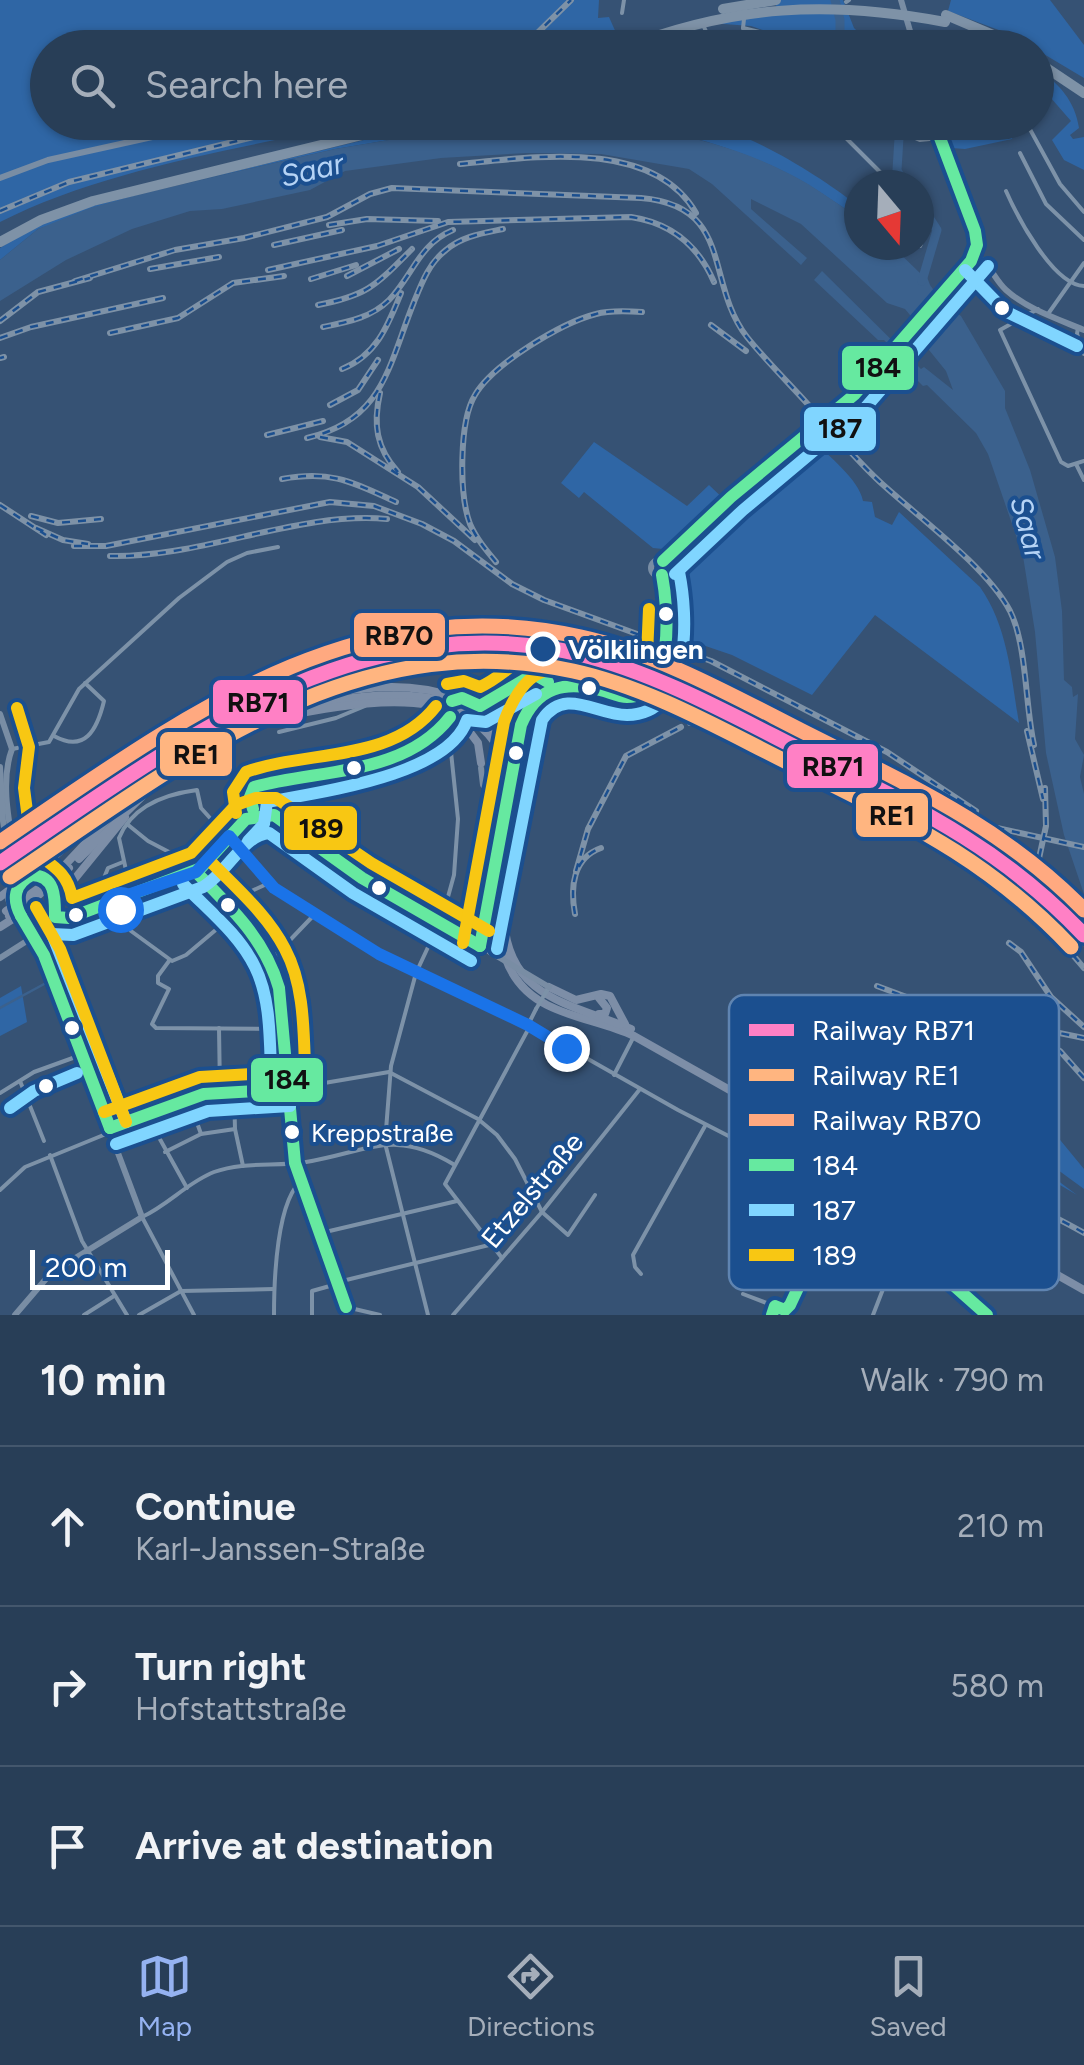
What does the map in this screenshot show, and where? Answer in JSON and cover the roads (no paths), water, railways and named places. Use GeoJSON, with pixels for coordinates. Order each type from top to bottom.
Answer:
{"type":"FeatureCollection","features":[{"type":"Feature","properties":{"kind":"highway"},"geometry":{"type":"LineString","coordinates":[[655,30],[681,20],[776,0]]}},
{"type":"Feature","properties":{"kind":"highway"},"geometry":{"type":"LineString","coordinates":[[866,0],[976,30]]}},
{"type":"Feature","properties":{"kind":"highway"},"geometry":{"type":"LineString","coordinates":[[675,30],[710,18],[798,6],[874,7],[946,19],[971,30]]}},
{"type":"Feature","properties":{"kind":"highway"},"geometry":{"type":"LineString","coordinates":[[1054,68],[1084,85]]}},
{"type":"Feature","properties":{"kind":"highway"},"geometry":{"type":"LineString","coordinates":[[1054,71],[1084,93]]}},
{"type":"Feature","properties":{"kind":"highway"},"geometry":{"type":"LineString","coordinates":[[0,239],[38,214],[92,194],[316,140]]}},
{"type":"Feature","properties":{"kind":"highway"},"geometry":{"type":"LineString","coordinates":[[0,239],[92,201],[341,140]]}},
{"type":"Feature","properties":{"kind":"main road"},"geometry":{"type":"LineString","coordinates":[[901,0],[910,30]]}},
{"type":"Feature","properties":{"kind":"main road"},"geometry":{"type":"LineString","coordinates":[[0,178],[48,160],[139,140]]}},
{"type":"Feature","properties":{"kind":"main road"},"geometry":{"type":"LineString","coordinates":[[664,561],[730,496],[839,410],[975,255],[974,231],[941,140]]}},
{"type":"Feature","properties":{"kind":"main road"},"geometry":{"type":"LineString","coordinates":[[975,255],[988,264],[1008,292],[1081,328]]}},
{"type":"Feature","properties":{"kind":"main road"},"geometry":{"type":"LineString","coordinates":[[657,560],[664,561],[668,568],[662,575],[656,575],[652,568],[657,560]]}},
{"type":"Feature","properties":{"kind":"main road"},"geometry":{"type":"LineString","coordinates":[[662,575],[666,588],[666,632]]}},
{"type":"Feature","properties":{"kind":"main road"},"geometry":{"type":"LineString","coordinates":[[517,687],[534,674],[551,686]]}},
{"type":"Feature","properties":{"kind":"main road"},"geometry":{"type":"LineString","coordinates":[[480,946],[524,715],[534,699],[551,686],[574,684],[632,697],[654,685]]}},
{"type":"Feature","properties":{"kind":"main road"},"geometry":{"type":"LineString","coordinates":[[25,869],[40,868],[143,782],[226,727],[305,702],[376,688],[421,688],[472,708],[450,729],[388,758],[278,782]]}},
{"type":"Feature","properties":{"kind":"main road"},"geometry":{"type":"LineString","coordinates":[[286,708],[360,696],[405,694],[460,706],[488,726],[507,754],[516,784],[504,909],[506,937],[517,965],[532,986],[547,997],[609,1022],[729,1088]]}},
{"type":"Feature","properties":{"kind":"main road"},"geometry":{"type":"LineString","coordinates":[[437,732],[452,697]]}},
{"type":"Feature","properties":{"kind":"main road"},"geometry":{"type":"LineString","coordinates":[[3,917],[32,901],[176,758],[236,730],[292,714],[386,701],[422,702],[480,727],[500,752],[510,784],[514,823],[498,921],[500,942],[519,980],[543,1003],[628,1027]]}},
{"type":"Feature","properties":{"kind":"main road"},"geometry":{"type":"LineString","coordinates":[[449,711],[473,732],[481,780],[487,788],[510,797]]}},
{"type":"Feature","properties":{"kind":"main road"},"geometry":{"type":"LineString","coordinates":[[449,711],[460,721]]}},
{"type":"Feature","properties":{"kind":"main road"},"geometry":{"type":"LineString","coordinates":[[0,714],[6,743],[0,776],[10,906],[34,933],[44,955],[142,1217],[51,1273],[15,1315]]}},
{"type":"Feature","properties":{"kind":"main road"},"geometry":{"type":"LineString","coordinates":[[2,762],[15,857],[25,869],[40,876],[55,894],[55,918],[69,918]]}},
{"type":"Feature","properties":{"kind":"main road"},"geometry":{"type":"LineString","coordinates":[[67,867],[143,782]]}},
{"type":"Feature","properties":{"kind":"main road"},"geometry":{"type":"LineString","coordinates":[[34,933],[142,794]]}},
{"type":"Feature","properties":{"kind":"main road"},"geometry":{"type":"LineString","coordinates":[[0,958],[34,933],[131,893],[196,872],[256,812],[286,822],[342,865],[548,987],[572,999],[609,1002],[609,1022]]}},
{"type":"Feature","properties":{"kind":"main road"},"geometry":{"type":"LineString","coordinates":[[7,890],[26,874],[40,876]]}},
{"type":"Feature","properties":{"kind":"main road"},"geometry":{"type":"LineString","coordinates":[[3,917],[35,917],[47,908],[51,898],[48,884]]}},
{"type":"Feature","properties":{"kind":"main road"},"geometry":{"type":"LineString","coordinates":[[595,998],[601,994],[610,996],[619,1018],[628,1027],[724,1085]]}},
{"type":"Feature","properties":{"kind":"main road"},"geometry":{"type":"LineString","coordinates":[[577,1009],[605,1014],[606,1004],[595,998]]}},
{"type":"Feature","properties":{"kind":"main road"},"geometry":{"type":"LineString","coordinates":[[1059,1276],[1084,1290]]}},
{"type":"Feature","properties":{"kind":"street"},"geometry":{"type":"LineString","coordinates":[[622,13],[624,0]]}},
{"type":"Feature","properties":{"kind":"street"},"geometry":{"type":"LineString","coordinates":[[745,0],[743,28],[752,30]]}},
{"type":"Feature","properties":{"kind":"street"},"geometry":{"type":"LineString","coordinates":[[682,30],[702,24],[705,30]]}},
{"type":"Feature","properties":{"kind":"street"},"geometry":{"type":"LineString","coordinates":[[848,140],[878,170]]}},
{"type":"Feature","properties":{"kind":"street"},"geometry":{"type":"LineString","coordinates":[[1036,140],[1054,174],[1084,212]]}},
{"type":"Feature","properties":{"kind":"street"},"geometry":{"type":"LineString","coordinates":[[1020,153],[1046,204],[1084,240]]}},
{"type":"Feature","properties":{"kind":"street"},"geometry":{"type":"LineString","coordinates":[[1006,191],[1035,243],[1072,284],[1084,286]]}},
{"type":"Feature","properties":{"kind":"street"},"geometry":{"type":"LineString","coordinates":[[1048,314],[1084,263]]}},
{"type":"Feature","properties":{"kind":"street"},"geometry":{"type":"LineString","coordinates":[[1038,309],[1000,330],[1061,462],[1064,466],[1084,461]]}},
{"type":"Feature","properties":{"kind":"street"},"geometry":{"type":"LineString","coordinates":[[1081,328],[1077,334],[1084,354]]}},
{"type":"Feature","properties":{"kind":"street"},"geometry":{"type":"LineString","coordinates":[[1076,464],[1084,480]]}},
{"type":"Feature","properties":{"kind":"street"},"geometry":{"type":"LineString","coordinates":[[6,743],[42,745],[54,736],[84,683],[179,598],[227,562],[278,547]]}},
{"type":"Feature","properties":{"kind":"street"},"geometry":{"type":"LineString","coordinates":[[54,736],[69,744],[86,738],[104,701],[84,683]]}},
{"type":"Feature","properties":{"kind":"street"},"geometry":{"type":"LineString","coordinates":[[279,732],[336,718],[382,701],[409,700],[449,711]]}},
{"type":"Feature","properties":{"kind":"street"},"geometry":{"type":"LineString","coordinates":[[428,1315],[384,1143],[390,1072],[416,973],[440,924],[458,847],[450,729]]}},
{"type":"Feature","properties":{"kind":"street"},"geometry":{"type":"LineString","coordinates":[[256,812],[250,797],[254,786],[278,782]]}},
{"type":"Feature","properties":{"kind":"street"},"geometry":{"type":"LineString","coordinates":[[131,893],[119,838],[127,824],[161,796],[197,790],[204,812],[269,883],[315,914],[388,960],[529,1026],[729,1137]]}},
{"type":"Feature","properties":{"kind":"street"},"geometry":{"type":"LineString","coordinates":[[127,824],[148,841],[182,857],[237,912],[272,959],[280,988],[296,1163],[349,1315]]}},
{"type":"Feature","properties":{"kind":"street"},"geometry":{"type":"LineString","coordinates":[[98,894],[108,868],[123,862]]}},
{"type":"Feature","properties":{"kind":"street"},"geometry":{"type":"LineString","coordinates":[[234,899],[269,883]]}},
{"type":"Feature","properties":{"kind":"street"},"geometry":{"type":"LineString","coordinates":[[116,899],[129,928],[169,959]]}},
{"type":"Feature","properties":{"kind":"street"},"geometry":{"type":"LineString","coordinates":[[237,912],[186,955],[169,959],[158,976],[158,983],[169,989],[152,1024],[156,1028],[283,1029]]}},
{"type":"Feature","properties":{"kind":"street"},"geometry":{"type":"LineString","coordinates":[[272,959],[315,914]]}},
{"type":"Feature","properties":{"kind":"street"},"geometry":{"type":"LineString","coordinates":[[502,1258],[456,1201],[445,1180],[548,987]]}},
{"type":"Feature","properties":{"kind":"street"},"geometry":{"type":"LineString","coordinates":[[220,1028],[220,1091]]}},
{"type":"Feature","properties":{"kind":"street"},"geometry":{"type":"LineString","coordinates":[[614,1074],[634,1036]]}},
{"type":"Feature","properties":{"kind":"street"},"geometry":{"type":"LineString","coordinates":[[0,1093],[19,1080],[77,1054],[84,1059]]}},
{"type":"Feature","properties":{"kind":"street"},"geometry":{"type":"LineString","coordinates":[[0,1190],[25,1167],[188,1098],[220,1091],[289,1089],[390,1072],[478,1119],[497,1134],[516,1159],[542,1212],[568,1235],[595,1195]]}},
{"type":"Feature","properties":{"kind":"street"},"geometry":{"type":"LineString","coordinates":[[19,1080],[44,1141]]}},
{"type":"Feature","properties":{"kind":"street","name":"Etzelstraße"},"geometry":{"type":"LineString","coordinates":[[453,1315],[640,1089]]}},
{"type":"Feature","properties":{"kind":"street"},"geometry":{"type":"LineString","coordinates":[[234,1090],[235,1129],[243,1166]]}},
{"type":"Feature","properties":{"kind":"street"},"geometry":{"type":"LineString","coordinates":[[188,1098],[201,1134]]}},
{"type":"Feature","properties":{"kind":"street"},"geometry":{"type":"LineString","coordinates":[[146,1114],[188,1188]]}},
{"type":"Feature","properties":{"kind":"street"},"geometry":{"type":"LineString","coordinates":[[642,1274],[632,1262],[633,1256],[706,1125]]}},
{"type":"Feature","properties":{"kind":"street"},"geometry":{"type":"LineString","coordinates":[[165,1152],[201,1134],[235,1129]]}},
{"type":"Feature","properties":{"kind":"street"},"geometry":{"type":"LineString","coordinates":[[194,1315],[142,1217],[212,1173],[243,1166],[296,1163],[384,1143],[428,1149],[453,1164]]}},
{"type":"Feature","properties":{"kind":"street"},"geometry":{"type":"LineString","coordinates":[[50,1155],[88,1249],[127,1315]]}},
{"type":"Feature","properties":{"kind":"street"},"geometry":{"type":"LineString","coordinates":[[274,1315],[274,1262],[290,1195],[304,1179]]}},
{"type":"Feature","properties":{"kind":"street"},"geometry":{"type":"LineString","coordinates":[[321,1233],[456,1201]]}},
{"type":"Feature","properties":{"kind":"street"},"geometry":{"type":"LineString","coordinates":[[312,1315],[312,1290],[489,1245]]}},
{"type":"Feature","properties":{"kind":"street"},"geometry":{"type":"LineString","coordinates":[[141,1314],[182,1291],[274,1290]]}},
{"type":"Feature","properties":{"kind":"street"},"geometry":{"type":"LineString","coordinates":[[873,1315],[883,1290]]}},
{"type":"Feature","properties":{"kind":"street"},"geometry":{"type":"LineString","coordinates":[[959,1290],[987,1315]]}},
{"type":"Feature","properties":{"kind":"street"},"geometry":{"type":"LineString","coordinates":[[743,1294],[786,1312]]}},
{"type":"Feature","properties":{"kind":"street"},"geometry":{"type":"LineString","coordinates":[[84,1315],[114,1296]]}},
{"type":"Feature","properties":{"kind":"street"},"geometry":{"type":"LineString","coordinates":[[772,1315],[774,1306]]}},
{"type":"Feature","properties":{"kind":"street"},"geometry":{"type":"LineString","coordinates":[[346,1307],[380,1315]]}},
{"type":"Feature","properties":{"kind":"water","name":"Saar"},"geometry":{"type":"Polygon","coordinates":[[[389,140],[699,140],[770,165],[844,208],[844,260],[907,260],[921,274],[924,269],[943,303],[961,316],[1005,391],[1005,408],[1030,470],[1055,557],[1062,611],[1064,680],[1072,687],[1073,697],[1078,694],[1075,739],[1084,755],[1080,777],[1084,794],[1084,894],[1064,835],[1046,753],[1035,632],[1023,556],[988,454],[976,433],[915,378],[916,371],[814,280],[822,271],[921,369],[924,367],[953,390],[946,371],[929,350],[924,332],[905,309],[887,303],[801,224],[751,199],[751,209],[807,258],[801,265],[712,184],[689,169],[601,154],[441,158],[345,171],[310,190],[222,209],[190,211],[132,229],[66,260],[0,301],[0,260],[38,229],[90,208],[389,140]]]}},
{"type":"Feature","properties":{"kind":"waterway"},"geometry":{"type":"LineString","coordinates":[[835,0],[840,30]]}},
{"type":"Feature","properties":{"kind":"waterway"},"geometry":{"type":"LineString","coordinates":[[897,170],[899,140]]}},
{"type":"Feature","properties":{"kind":"waterway"},"geometry":{"type":"LineString","coordinates":[[934,225],[934,240]]}},
{"type":"Feature","properties":{"kind":"waterway"},"geometry":{"type":"LineString","coordinates":[[922,281],[928,260]]}},
{"type":"Feature","properties":{"kind":"waterway"},"geometry":{"type":"LineString","coordinates":[[0,1008],[46,983]]}},
{"type":"Feature","properties":{"kind":"tunnel"},"geometry":{"type":"LineString","coordinates":[[654,685],[664,659],[666,632]]}},
{"type":"Feature","properties":{"kind":"tunnel"},"geometry":{"type":"LineString","coordinates":[[476,709],[517,687]]}},
{"type":"Feature","properties":{"kind":"railway"},"geometry":{"type":"LineString","coordinates":[[540,30],[571,0]]}},
{"type":"Feature","properties":{"kind":"railway"},"geometry":{"type":"LineString","coordinates":[[0,211],[69,182],[241,140]]}},
{"type":"Feature","properties":{"kind":"railway"},"geometry":{"type":"LineString","coordinates":[[460,164],[555,157],[622,163],[651,173],[677,189],[696,213]]}},
{"type":"Feature","properties":{"kind":"railway"},"geometry":{"type":"LineString","coordinates":[[75,281],[175,250],[327,217],[370,194],[392,188],[641,198],[671,204],[691,215],[705,231],[734,316],[747,337],[862,465],[968,560],[999,594],[1010,611],[1020,641],[1034,745]]}},
{"type":"Feature","properties":{"kind":"railway"},"geometry":{"type":"LineString","coordinates":[[268,270],[377,246],[448,222],[631,217],[671,230],[700,257],[714,282]]}},
{"type":"Feature","properties":{"kind":"railway"},"geometry":{"type":"LineString","coordinates":[[329,225],[367,219],[438,221]]}},
{"type":"Feature","properties":{"kind":"railway"},"geometry":{"type":"LineString","coordinates":[[307,438],[333,430],[368,404],[389,368],[423,280],[440,255],[466,238],[503,229]]}},
{"type":"Feature","properties":{"kind":"railway"},"geometry":{"type":"LineString","coordinates":[[274,245],[342,230]]}},
{"type":"Feature","properties":{"kind":"railway"},"geometry":{"type":"LineString","coordinates":[[323,327],[358,318],[382,306],[432,243],[453,230]]}},
{"type":"Feature","properties":{"kind":"railway"},"geometry":{"type":"LineString","coordinates":[[347,276],[399,249]]}},
{"type":"Feature","properties":{"kind":"railway"},"geometry":{"type":"LineString","coordinates":[[318,305],[371,287],[412,249]]}},
{"type":"Feature","properties":{"kind":"railway"},"geometry":{"type":"LineString","coordinates":[[150,269],[219,257]]}},
{"type":"Feature","properties":{"kind":"railway"},"geometry":{"type":"LineString","coordinates":[[311,279],[356,265]]}},
{"type":"Feature","properties":{"kind":"railway"},"geometry":{"type":"LineString","coordinates":[[110,333],[178,318],[233,283],[284,276]]}},
{"type":"Feature","properties":{"kind":"railway"},"geometry":{"type":"LineString","coordinates":[[0,321],[38,292],[90,278]]}},
{"type":"Feature","properties":{"kind":"railway"},"geometry":{"type":"LineString","coordinates":[[342,369],[373,347],[401,293]]}},
{"type":"Feature","properties":{"kind":"railway"},"geometry":{"type":"LineString","coordinates":[[0,338],[31,327],[163,298]]}},
{"type":"Feature","properties":{"kind":"railway"},"geometry":{"type":"LineString","coordinates":[[496,562],[472,529],[466,511],[463,440],[475,395],[512,358],[565,326],[601,313],[642,312]]}},
{"type":"Feature","properties":{"kind":"railway"},"geometry":{"type":"LineString","coordinates":[[711,325],[746,351]]}},
{"type":"Feature","properties":{"kind":"railway"},"geometry":{"type":"LineString","coordinates":[[0,358],[4,357]]}},
{"type":"Feature","properties":{"kind":"railway"},"geometry":{"type":"LineString","coordinates":[[330,405],[358,390],[378,360]]}},
{"type":"Feature","properties":{"kind":"railway"},"geometry":{"type":"LineString","coordinates":[[380,393],[378,435],[398,472]]}},
{"type":"Feature","properties":{"kind":"railway"},"geometry":{"type":"LineString","coordinates":[[267,435],[323,421]]}},
{"type":"Feature","properties":{"kind":"railway"},"geometry":{"type":"LineString","coordinates":[[320,437],[347,442],[418,487],[475,540]]}},
{"type":"Feature","properties":{"kind":"railway"},"geometry":{"type":"LineString","coordinates":[[282,479],[328,477],[396,502]]}},
{"type":"Feature","properties":{"kind":"railway"},"geometry":{"type":"LineString","coordinates":[[74,546],[106,546],[330,502],[374,506],[454,541],[512,584],[544,600],[711,661],[887,752],[976,811]]}},
{"type":"Feature","properties":{"kind":"railway"},"geometry":{"type":"LineString","coordinates":[[0,505],[46,535]]}},
{"type":"Feature","properties":{"kind":"railway"},"geometry":{"type":"LineString","coordinates":[[31,516],[58,523],[101,519]]}},
{"type":"Feature","properties":{"kind":"railway"},"geometry":{"type":"LineString","coordinates":[[110,556],[180,550],[319,522],[387,519]]}},
{"type":"Feature","properties":{"kind":"railway"},"geometry":{"type":"LineString","coordinates":[[36,528],[63,540],[88,544]]}},
{"type":"Feature","properties":{"kind":"railway"},"geometry":{"type":"LineString","coordinates":[[235,707],[295,674],[350,656],[478,633],[542,635],[641,663],[936,810],[979,824],[1084,847]]}},
{"type":"Feature","properties":{"kind":"railway"},"geometry":{"type":"LineString","coordinates":[[657,655],[722,682]]}},
{"type":"Feature","properties":{"kind":"railway"},"geometry":{"type":"LineString","coordinates":[[708,680],[909,781]]}},
{"type":"Feature","properties":{"kind":"railway"},"geometry":{"type":"LineString","coordinates":[[0,855],[181,733],[243,697]]}},
{"type":"Feature","properties":{"kind":"railway"},"geometry":{"type":"LineString","coordinates":[[690,723],[719,719],[748,728]]}},
{"type":"Feature","properties":{"kind":"railway"},"geometry":{"type":"LineString","coordinates":[[576,871],[588,829],[626,756],[681,727]]}},
{"type":"Feature","properties":{"kind":"railway"},"geometry":{"type":"LineString","coordinates":[[1027,731],[1043,799]]}},
{"type":"Feature","properties":{"kind":"railway"},"geometry":{"type":"LineString","coordinates":[[1036,872],[1046,826],[1045,788]]}},
{"type":"Feature","properties":{"kind":"railway"},"geometry":{"type":"LineString","coordinates":[[928,819],[1011,874],[1084,943]]}},
{"type":"Feature","properties":{"kind":"railway"},"geometry":{"type":"LineString","coordinates":[[575,914],[573,894],[579,866],[601,848]]}},
{"type":"Feature","properties":{"kind":"railway"},"geometry":{"type":"LineString","coordinates":[[1032,907],[1084,968]]}},
{"type":"Feature","properties":{"kind":"railway"},"geometry":{"type":"LineString","coordinates":[[1009,943],[1021,952],[1050,995]]}},
{"type":"Feature","properties":{"kind":"railway"},"geometry":{"type":"LineString","coordinates":[[877,986],[901,995]]}},
{"type":"Feature","properties":{"kind":"railway"},"geometry":{"type":"LineString","coordinates":[[1059,1004],[1084,1027]]}},
{"type":"Feature","properties":{"kind":"railway"},"geometry":{"type":"LineString","coordinates":[[1059,1033],[1084,1038]]}},
{"type":"Feature","properties":{"kind":"railway"},"geometry":{"type":"LineString","coordinates":[[1059,1050],[1084,1078]]}},
{"type":"Feature","properties":{"kind":"railway"},"geometry":{"type":"LineString","coordinates":[[1059,1219],[1084,1233]]}},
{"type":"Feature","properties":{"kind":"rail line","name":"RB70"},"geometry":{"type":"LineString","coordinates":[[0,842],[134,752],[272,675],[344,648],[419,630],[498,626],[610,644],[723,691],[880,770],[987,830],[1053,880],[1084,910]]}},
{"type":"Feature","properties":{"kind":"rail line","name":"RB71"},"geometry":{"type":"LineString","coordinates":[[0,863],[132,774],[271,695],[344,666],[419,648],[497,643],[608,662],[720,709],[951,829],[1019,875],[1084,935]]}},
{"type":"Feature","properties":{"kind":"rail line","name":"RE1"},"geometry":{"type":"LineString","coordinates":[[10,877],[139,790],[273,713],[343,685],[416,667],[493,661],[573,671],[602,679],[659,699],[714,725],[942,843],[1007,888],[1071,947]]}},
{"type":"Feature","properties":{"kind":"place","name":"Völklingen"},"geometry":{"type":"Point","coordinates":[543,649]}},
{"type":"Feature","properties":{"kind":"place","name":"Kreppstraße"},"geometry":{"type":"Point","coordinates":[292,1132]}}]}
